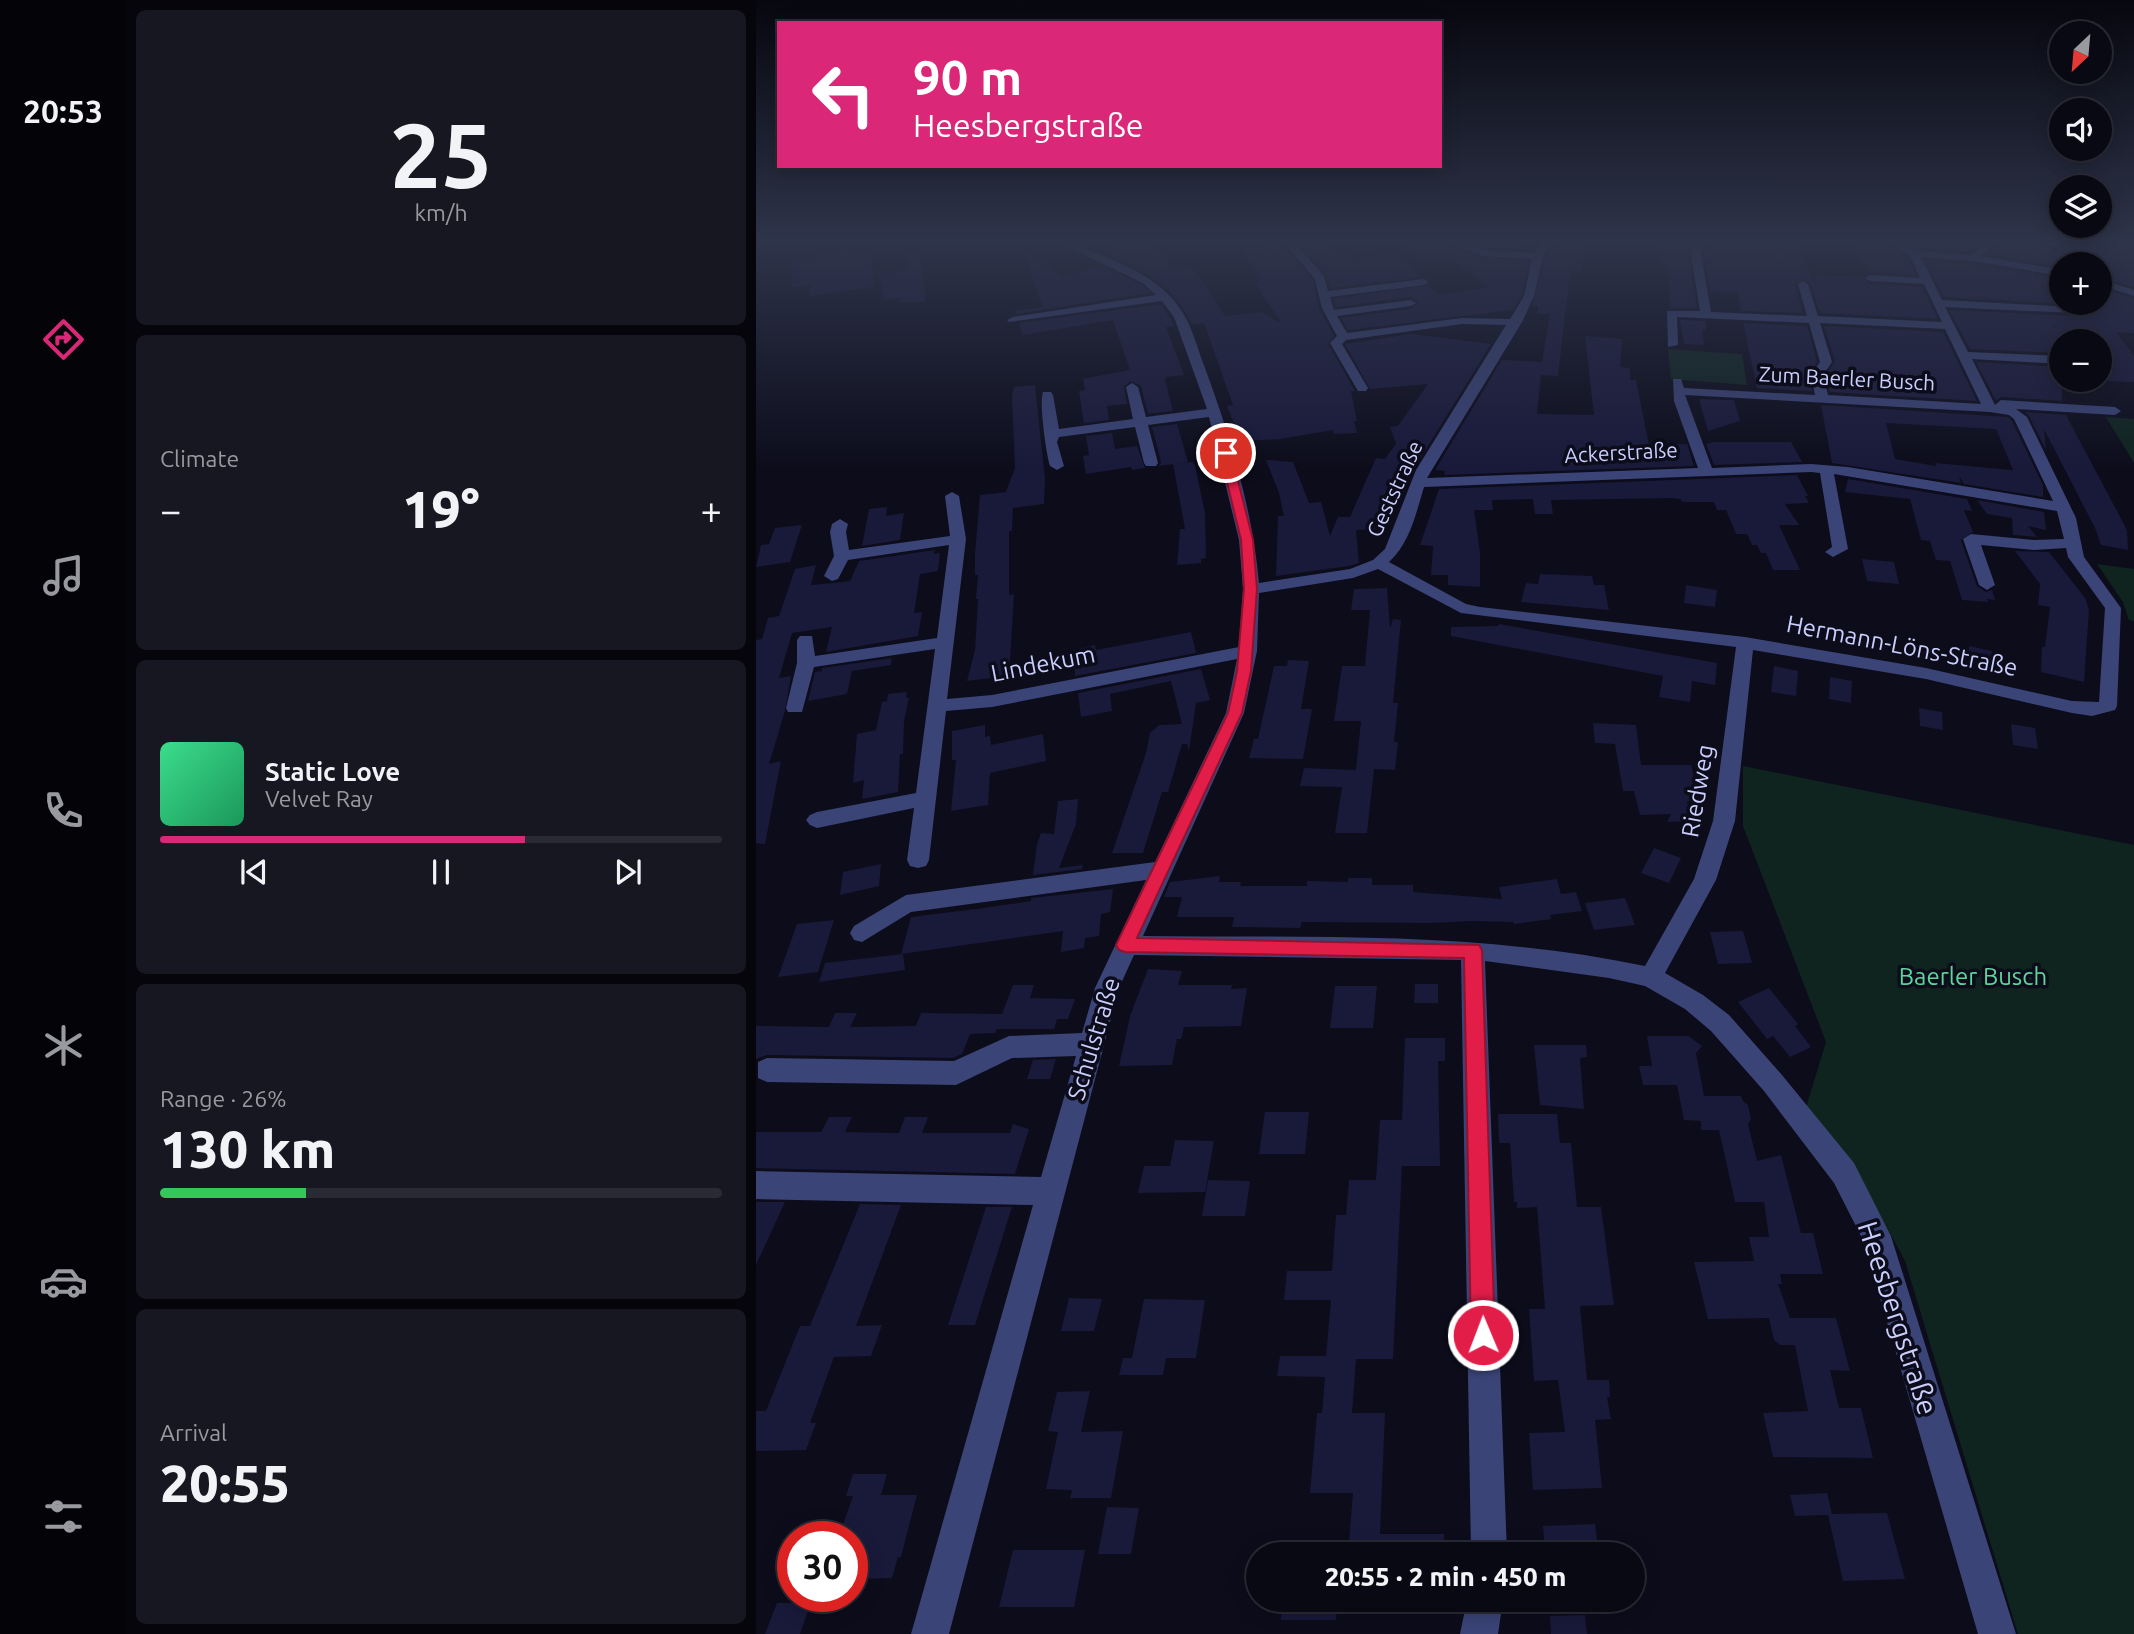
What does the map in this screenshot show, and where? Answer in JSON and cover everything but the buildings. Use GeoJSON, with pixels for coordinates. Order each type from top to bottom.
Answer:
{"type":"FeatureCollection","features":[{"type":"Feature","properties":{"kind":"street"},"geometry":{"type":"LineString","coordinates":[[1013,320],[1025,318]]}},
{"type":"Feature","properties":{"kind":"street","name":"Schulstraße"},"geometry":{"type":"LineString","coordinates":[[930,1634],[1049,1191],[1107,988],[1235,713],[1248,651],[1251,589],[1247,540],[1237,492],[1214,412],[1180,318]]}},
{"type":"Feature","properties":{"kind":"street"},"geometry":{"type":"LineString","coordinates":[[1332,318],[1343,337]]}},
{"type":"Feature","properties":{"kind":"street","name":"Geststraße"},"geometry":{"type":"LineString","coordinates":[[1251,589],[1353,573],[1379,563],[1392,551],[1400,536],[1417,483],[1518,318]]}},
{"type":"Feature","properties":{"kind":"street"},"geometry":{"type":"LineString","coordinates":[[1671,318],[1672,345]]}},
{"type":"Feature","properties":{"kind":"street"},"geometry":{"type":"LineString","coordinates":[[1814,318],[1826,362],[1817,375],[1822,398]]}},
{"type":"Feature","properties":{"kind":"street"},"geometry":{"type":"LineString","coordinates":[[1818,318],[1950,326]]}},
{"type":"Feature","properties":{"kind":"street"},"geometry":{"type":"LineString","coordinates":[[1946,318],[1989,406],[2115,411]]}},
{"type":"Feature","properties":{"kind":"street"},"geometry":{"type":"LineString","coordinates":[[1362,388],[1336,343],[1343,337],[1462,321],[1516,322]]}},
{"type":"Feature","properties":{"kind":"street"},"geometry":{"type":"LineString","coordinates":[[1964,355],[2049,359]]}},
{"type":"Feature","properties":{"kind":"street"},"geometry":{"type":"LineString","coordinates":[[1132,387],[1151,463]]}},
{"type":"Feature","properties":{"kind":"street","name":"Zum Baerler Busch"},"geometry":{"type":"LineString","coordinates":[[1706,470],[1678,387],[1822,398],[1989,406],[2013,412]]}},
{"type":"Feature","properties":{"kind":"street"},"geometry":{"type":"LineString","coordinates":[[1047,395],[1053,434],[1050,442],[1057,466]]}},
{"type":"Feature","properties":{"kind":"street"},"geometry":{"type":"LineString","coordinates":[[1053,434],[1214,412]]}},
{"type":"Feature","properties":{"kind":"street","name":"Hermann-Löns-Straße"},"geometry":{"type":"LineString","coordinates":[[1379,563],[1461,608],[1480,612],[1745,642],[1872,662],[2072,707],[2092,710],[2108,706],[2113,608],[2082,567],[2068,518],[2020,417],[2013,412]]}},
{"type":"Feature","properties":{"kind":"street"},"geometry":{"type":"LineString","coordinates":[[1826,469],[1840,549],[1833,552]]}},
{"type":"Feature","properties":{"kind":"street","name":"Ackerstraße"},"geometry":{"type":"LineString","coordinates":[[1417,483],[1706,470],[1826,469],[2062,507]]}},
{"type":"Feature","properties":{"kind":"street"},"geometry":{"type":"LineString","coordinates":[[918,860],[958,539],[952,496]]}},
{"type":"Feature","properties":{"kind":"street"},"geometry":{"type":"LineString","coordinates":[[832,576],[842,556],[838,532],[840,524]]}},
{"type":"Feature","properties":{"kind":"street"},"geometry":{"type":"LineString","coordinates":[[842,556],[958,539]]}},
{"type":"Feature","properties":{"kind":"street"},"geometry":{"type":"LineString","coordinates":[[1987,586],[1971,539],[2034,545],[2073,543]]}},
{"type":"Feature","properties":{"kind":"street"},"geometry":{"type":"LineString","coordinates":[[795,708],[806,663],[806,640]]}},
{"type":"Feature","properties":{"kind":"street"},"geometry":{"type":"LineString","coordinates":[[806,663],[945,642]]}},
{"type":"Feature","properties":{"kind":"street","name":"Riedweg"},"geometry":{"type":"LineString","coordinates":[[1651,977],[1704,880],[1724,821],[1745,642]]}},
{"type":"Feature","properties":{"kind":"street","name":"Lindekum"},"geometry":{"type":"LineString","coordinates":[[938,706],[992,701],[1248,651]]}},
{"type":"Feature","properties":{"kind":"street"},"geometry":{"type":"LineString","coordinates":[[817,820],[926,797]]}},
{"type":"Feature","properties":{"kind":"street"},"geometry":{"type":"LineString","coordinates":[[862,933],[906,904],[1160,870]]}},
{"type":"Feature","properties":{"kind":"street","name":"Heesbergstraße"},"geometry":{"type":"LineString","coordinates":[[1125,945],[1473,950],[1609,968],[1651,977],[1694,1003],[1720,1023],[1773,1083],[1844,1173],[1876,1236],[1997,1634]]}},
{"type":"Feature","properties":{"kind":"street"},"geometry":{"type":"LineString","coordinates":[[1473,950],[1489,1542]]}},
{"type":"Feature","properties":{"kind":"street"},"geometry":{"type":"LineString","coordinates":[[767,1070],[956,1073],[1009,1047],[1091,1044]]}},
{"type":"Feature","properties":{"kind":"street"},"geometry":{"type":"LineString","coordinates":[[756,1185],[1049,1191]]}},
{"type":"Feature","properties":{"kind":"street"},"geometry":{"type":"LineString","coordinates":[[1479,1634],[1483,1612]]}},
{"type":"Feature","properties":{"kind":"green space"},"geometry":{"type":"Polygon","coordinates":[[[1668,349],[1742,354],[1747,385],[1671,379],[1668,349]]]}},
{"type":"Feature","properties":{"kind":"green space"},"geometry":{"type":"Polygon","coordinates":[[[2106,417],[2134,419],[2134,463],[2106,417]]]}},
{"type":"Feature","properties":{"kind":"green space"},"geometry":{"type":"Polygon","coordinates":[[[2097,564],[2134,569],[2134,621],[2129,620],[2123,602],[2097,564]]]}},
{"type":"Feature","properties":{"kind":"green space","name":"Baerler Busch"},"geometry":{"type":"Polygon","coordinates":[[[1743,766],[2134,845],[2134,1634],[2018,1634],[1905,1261],[1859,1175],[1806,1107],[1826,1042],[1743,826],[1743,766]]]}},
{"type":"Feature","properties":{"kind":"route"},"geometry":{"type":"LineString","coordinates":[[1226,453],[1247,540],[1251,589],[1248,651],[1244,671],[1235,713],[1125,945],[1473,950],[1483,1335]]}}]}
